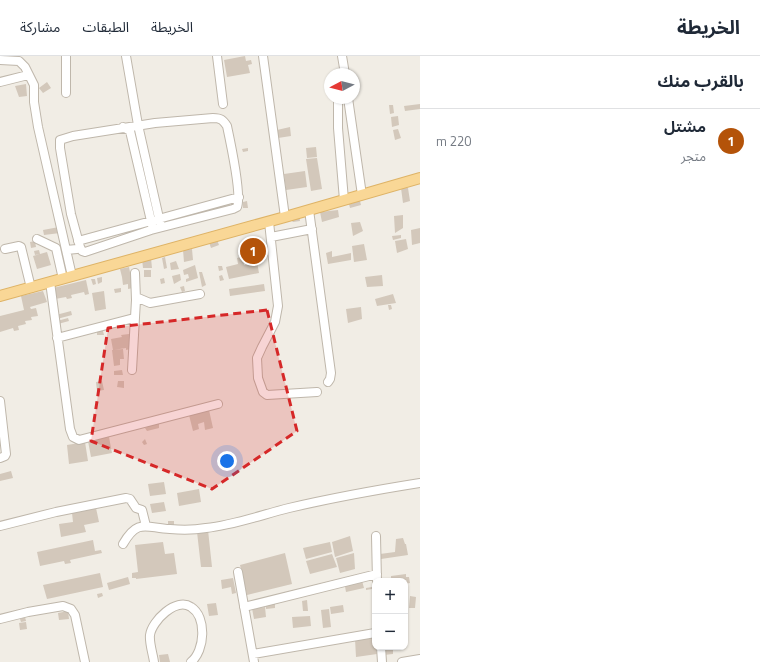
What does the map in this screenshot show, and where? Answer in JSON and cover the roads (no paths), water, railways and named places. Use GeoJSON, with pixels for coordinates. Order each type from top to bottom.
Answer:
{"type":"FeatureCollection","features":[{"type":"Feature","properties":{"kind":"main road"},"geometry":{"type":"LineString","coordinates":[[0,296],[269,222],[420,178]]}},
{"type":"Feature","properties":{"kind":"street"},"geometry":{"type":"LineString","coordinates":[[66,56],[66,93]]}},
{"type":"Feature","properties":{"kind":"street"},"geometry":{"type":"LineString","coordinates":[[126,56],[156,224]]}},
{"type":"Feature","properties":{"kind":"street"},"geometry":{"type":"LineString","coordinates":[[217,56],[223,104]]}},
{"type":"Feature","properties":{"kind":"street"},"geometry":{"type":"LineString","coordinates":[[263,56],[285,217]]}},
{"type":"Feature","properties":{"kind":"street"},"geometry":{"type":"LineString","coordinates":[[342,56],[343,68]]}},
{"type":"Feature","properties":{"kind":"street"},"geometry":{"type":"LineString","coordinates":[[0,60],[19,61],[25,68],[34,85],[38,126],[66,250],[68,278]]}},
{"type":"Feature","properties":{"kind":"street"},"geometry":{"type":"LineString","coordinates":[[0,82],[28,75]]}},
{"type":"Feature","properties":{"kind":"street"},"geometry":{"type":"LineString","coordinates":[[338,104],[338,128],[344,200]]}},
{"type":"Feature","properties":{"kind":"street"},"geometry":{"type":"LineString","coordinates":[[349,104],[362,195]]}},
{"type":"Feature","properties":{"kind":"street"},"geometry":{"type":"LineString","coordinates":[[66,250],[77,249],[79,244],[156,224],[233,210],[237,207],[239,204],[227,126],[220,118],[138,126],[73,136],[64,138],[59,144],[71,214],[79,244],[82,251],[85,252],[156,224]]}},
{"type":"Feature","properties":{"kind":"street"},"geometry":{"type":"LineString","coordinates":[[123,128],[130,131],[156,224]]}},
{"type":"Feature","properties":{"kind":"street"},"geometry":{"type":"LineString","coordinates":[[309,210],[331,373],[330,380],[328,382]]}},
{"type":"Feature","properties":{"kind":"street"},"geometry":{"type":"LineString","coordinates":[[269,222],[278,306],[275,322],[257,358],[260,388],[267,395],[317,392]]}},
{"type":"Feature","properties":{"kind":"street"},"geometry":{"type":"LineString","coordinates":[[271,237],[312,229]]}},
{"type":"Feature","properties":{"kind":"street"},"geometry":{"type":"LineString","coordinates":[[37,239],[56,248],[68,278]]}},
{"type":"Feature","properties":{"kind":"street"},"geometry":{"type":"LineString","coordinates":[[5,250],[19,246],[21,247],[31,288]]}},
{"type":"Feature","properties":{"kind":"street"},"geometry":{"type":"LineString","coordinates":[[132,370],[136,297],[135,273]]}},
{"type":"Feature","properties":{"kind":"street"},"geometry":{"type":"LineString","coordinates":[[50,282],[70,429],[73,437],[79,440],[218,404]]}},
{"type":"Feature","properties":{"kind":"street"},"geometry":{"type":"LineString","coordinates":[[136,297],[150,303],[200,294]]}},
{"type":"Feature","properties":{"kind":"street"},"geometry":{"type":"LineString","coordinates":[[57,338],[134,318]]}},
{"type":"Feature","properties":{"kind":"street"},"geometry":{"type":"LineString","coordinates":[[0,401],[6,454],[0,458]]}},
{"type":"Feature","properties":{"kind":"street"},"geometry":{"type":"LineString","coordinates":[[123,544],[129,534],[140,527],[146,526],[193,530],[220,527],[310,504],[420,483]]}},
{"type":"Feature","properties":{"kind":"street"},"geometry":{"type":"LineString","coordinates":[[0,526],[122,498],[130,499],[136,508],[142,510],[146,526]]}},
{"type":"Feature","properties":{"kind":"street"},"geometry":{"type":"LineString","coordinates":[[376,536],[377,578]]}},
{"type":"Feature","properties":{"kind":"street"},"geometry":{"type":"LineString","coordinates":[[238,572],[254,658],[372,634]]}},
{"type":"Feature","properties":{"kind":"street"},"geometry":{"type":"LineString","coordinates":[[244,607],[372,579]]}},
{"type":"Feature","properties":{"kind":"street"},"geometry":{"type":"LineString","coordinates":[[154,662],[150,639],[152,629],[162,615],[168,610],[173,607],[186,605],[190,606],[195,611],[201,624],[202,631],[198,651],[194,660],[191,662]]}},
{"type":"Feature","properties":{"kind":"street"},"geometry":{"type":"LineString","coordinates":[[0,619],[63,606],[71,609],[75,615],[85,662]]}},
{"type":"Feature","properties":{"kind":"street"},"geometry":{"type":"LineString","coordinates":[[381,650],[382,662]]}},
{"type":"Feature","properties":{"kind":"street"},"geometry":{"type":"LineString","coordinates":[[402,662],[420,659]]}},
{"type":"Feature","properties":{"kind":"place","name":"مشتل"},"geometry":{"type":"Point","coordinates":[253,251]}}]}
